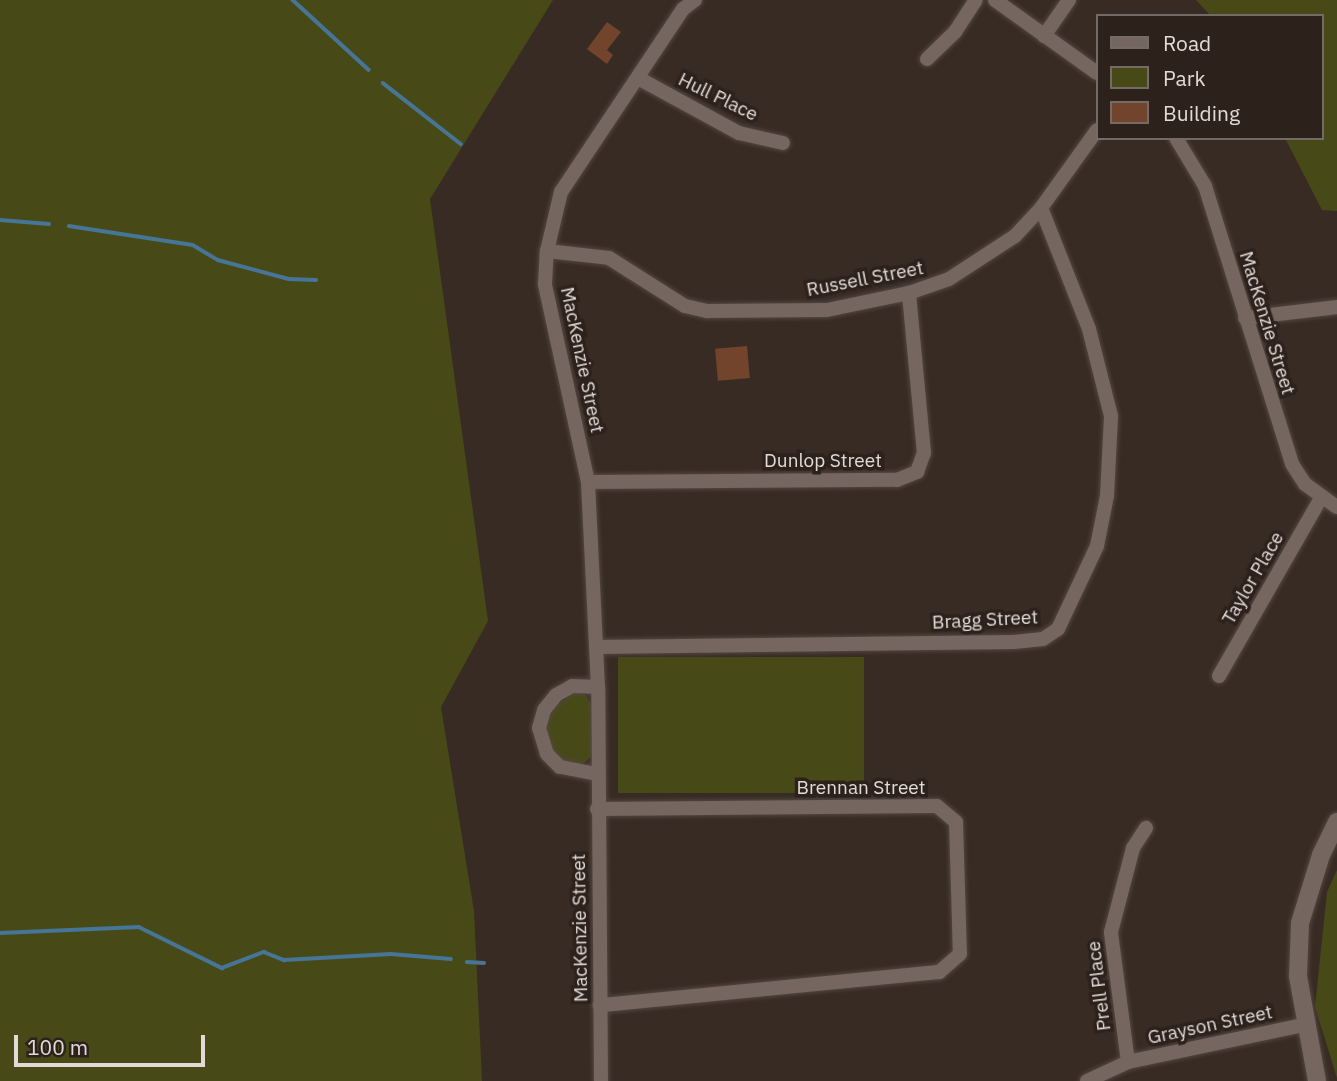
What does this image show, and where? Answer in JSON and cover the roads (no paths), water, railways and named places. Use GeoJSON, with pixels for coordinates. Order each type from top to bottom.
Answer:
{"type":"FeatureCollection","features":[{"type":"Feature","properties":{"kind":"street","name":"MacKenzie Street"},"geometry":{"type":"LineString","coordinates":[[601,1081],[598,687],[589,482],[545,284],[547,251],[561,192],[683,9],[695,0]]}},
{"type":"Feature","properties":{"kind":"street"},"geometry":{"type":"LineString","coordinates":[[928,59],[955,32],[976,0]]}},
{"type":"Feature","properties":{"kind":"street"},"geometry":{"type":"LineString","coordinates":[[995,0],[1096,72]]}},
{"type":"Feature","properties":{"kind":"street"},"geometry":{"type":"LineString","coordinates":[[1044,36],[1069,0]]}},
{"type":"Feature","properties":{"kind":"street","name":"Hull Place"},"geometry":{"type":"LineString","coordinates":[[638,78],[739,133],[783,143]]}},
{"type":"Feature","properties":{"kind":"street","name":"Russell Street"},"geometry":{"type":"LineString","coordinates":[[547,251],[609,258],[685,306],[707,311],[827,310],[909,293],[949,279],[983,261],[1041,208],[1096,131]]}},
{"type":"Feature","properties":{"kind":"street","name":"MacKenzie Street"},"geometry":{"type":"LineString","coordinates":[[1177,140],[1205,186],[1292,464],[1321,498],[1337,507]]}},
{"type":"Feature","properties":{"kind":"street","name":"Bragg Street"},"geometry":{"type":"LineString","coordinates":[[596,647],[1014,642],[1043,639],[1058,629],[1097,547],[1107,496],[1111,416],[1089,328],[1041,208]]}},
{"type":"Feature","properties":{"kind":"street","name":"Dunlop Street"},"geometry":{"type":"LineString","coordinates":[[589,482],[897,480],[917,472],[924,453],[909,293]]}},
{"type":"Feature","properties":{"kind":"street"},"geometry":{"type":"LineString","coordinates":[[1245,318],[1337,307]]}},
{"type":"Feature","properties":{"kind":"street","name":"Taylor Place"},"geometry":{"type":"LineString","coordinates":[[1219,676],[1321,498]]}},
{"type":"Feature","properties":{"kind":"street"},"geometry":{"type":"LineString","coordinates":[[597,774],[568,772],[553,761],[542,746],[540,728],[544,710],[556,695],[572,686],[598,687]]}},
{"type":"Feature","properties":{"kind":"street","name":"Brennan Street"},"geometry":{"type":"LineString","coordinates":[[597,809],[937,806],[956,822],[960,954],[939,972],[600,1005]]}},
{"type":"Feature","properties":{"kind":"street"},"geometry":{"type":"LineString","coordinates":[[1318,1077],[1304,1025],[1298,976],[1300,923],[1321,855],[1337,822]]}},
{"type":"Feature","properties":{"kind":"street","name":"Prell Place"},"geometry":{"type":"LineString","coordinates":[[1128,1062],[1111,932],[1133,848],[1146,828]]}},
{"type":"Feature","properties":{"kind":"street","name":"Grayson Street"},"geometry":{"type":"LineString","coordinates":[[1087,1081],[1128,1062],[1304,1025]]}},
{"type":"Feature","properties":{"kind":"waterway"},"geometry":{"type":"LineString","coordinates":[[293,0],[369,70]]}},
{"type":"Feature","properties":{"kind":"waterway"},"geometry":{"type":"LineString","coordinates":[[383,83],[461,144]]}},
{"type":"Feature","properties":{"kind":"waterway"},"geometry":{"type":"LineString","coordinates":[[0,220],[49,224]]}},
{"type":"Feature","properties":{"kind":"waterway"},"geometry":{"type":"LineString","coordinates":[[69,226],[193,245],[218,260],[289,279],[316,280]]}},
{"type":"Feature","properties":{"kind":"waterway"},"geometry":{"type":"LineString","coordinates":[[0,933],[139,927],[222,968],[264,952],[284,960],[391,954],[451,959]]}},
{"type":"Feature","properties":{"kind":"waterway"},"geometry":{"type":"LineString","coordinates":[[467,962],[484,963]]}}]}
